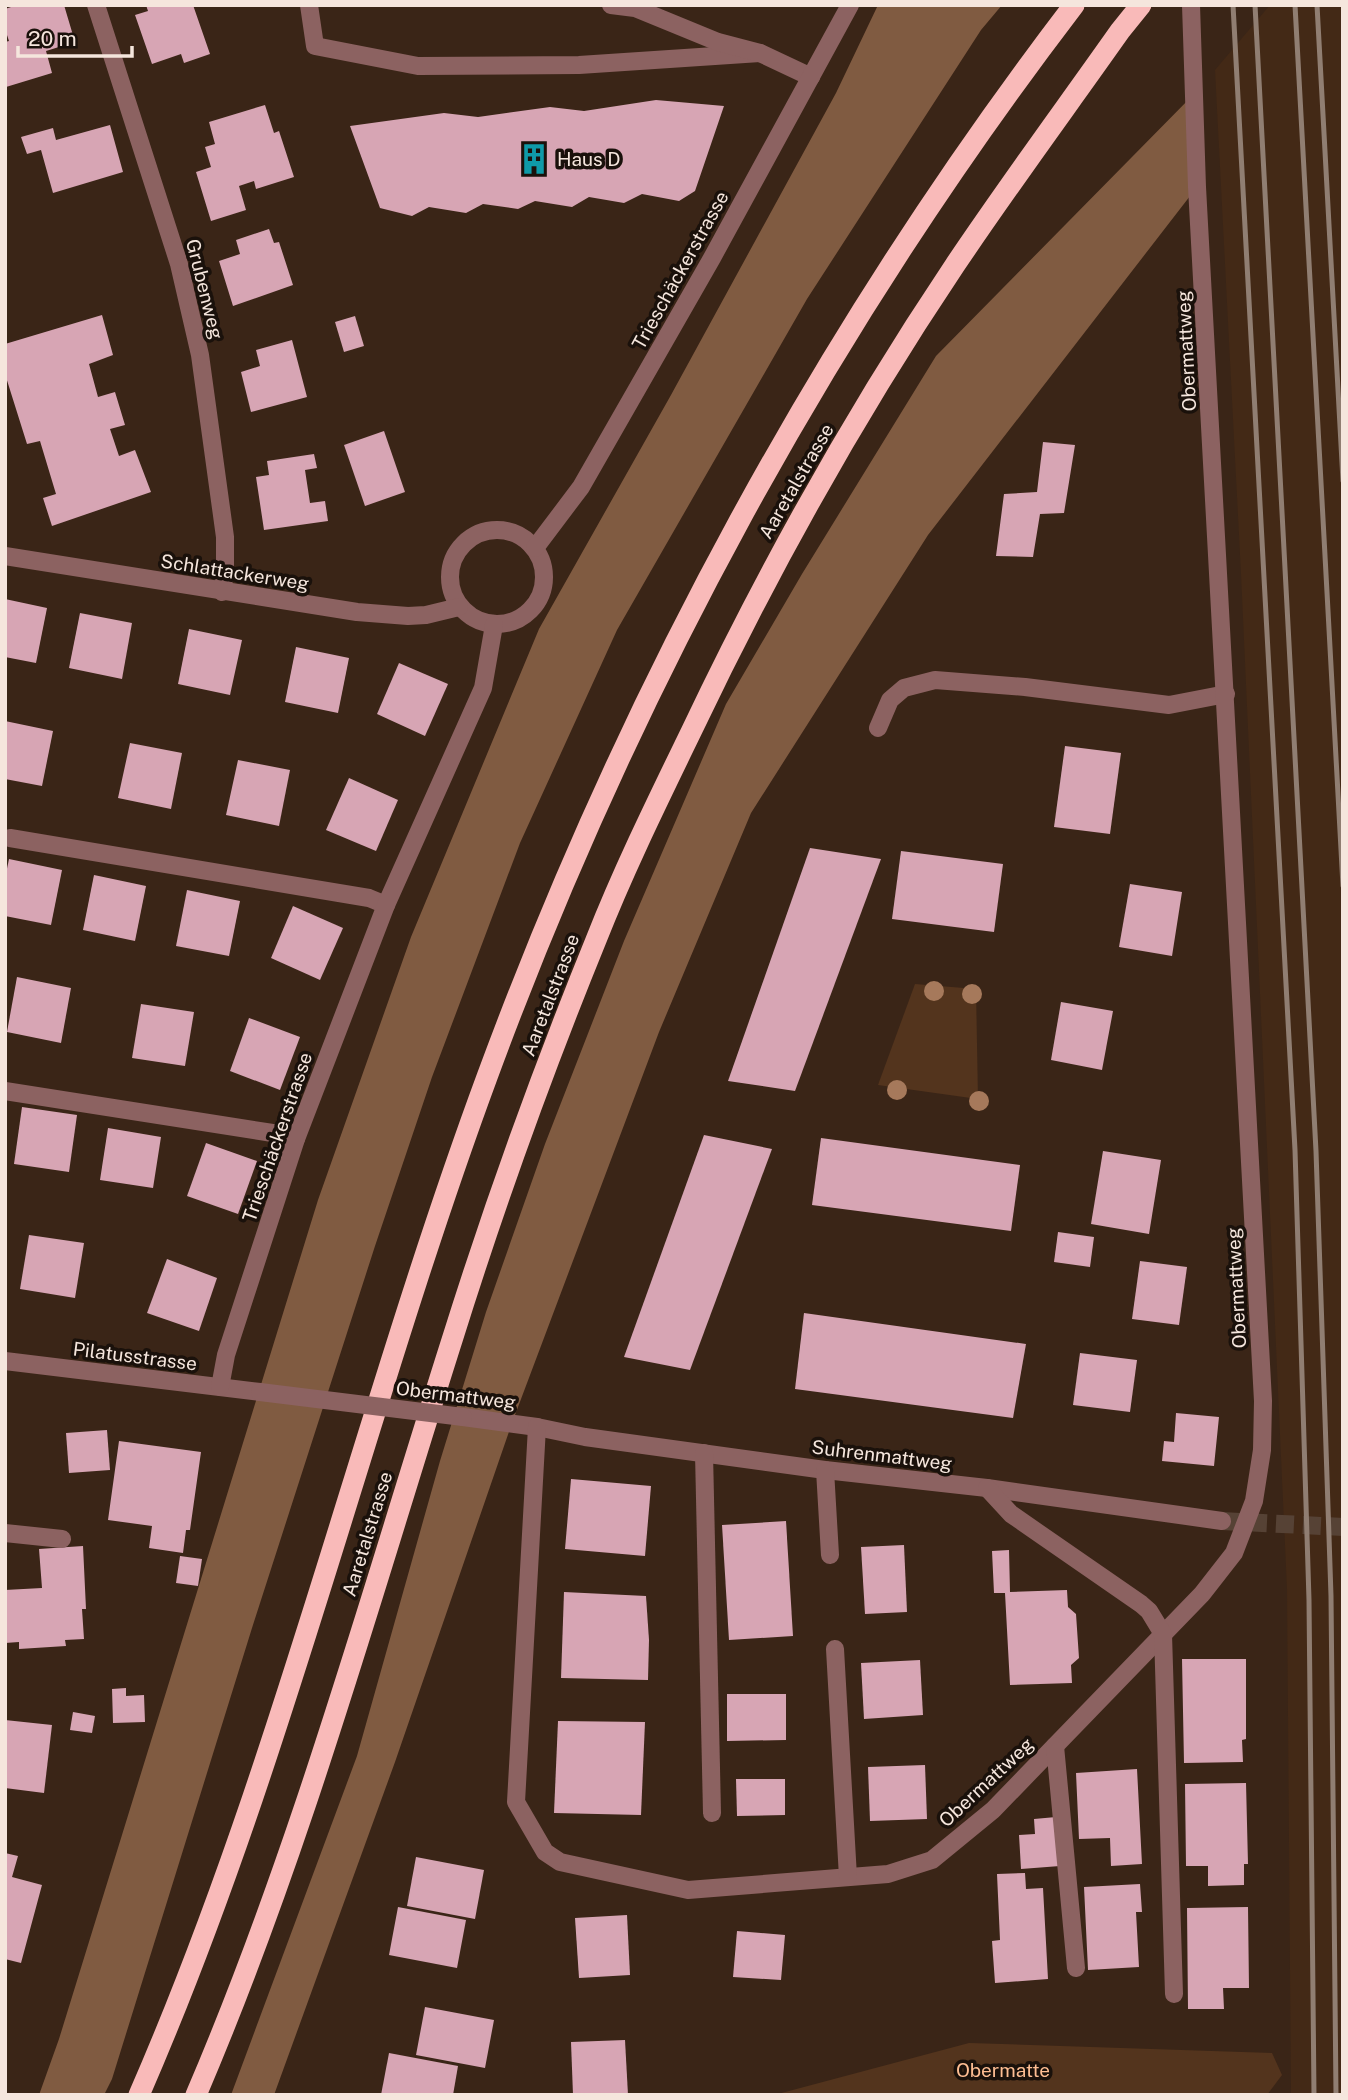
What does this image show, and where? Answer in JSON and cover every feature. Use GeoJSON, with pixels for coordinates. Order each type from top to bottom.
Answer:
{"type":"FeatureCollection","features":[{"type":"Feature","properties":{"kind":"highway","name":"Aaretalstrasse"},"geometry":{"type":"LineString","coordinates":[[139,2095],[183,1989],[244,1821],[392,1357],[486,1078],[535,951],[594,814],[678,638],[745,511],[838,351],[980,132],[1074,5]]}},
{"type":"Feature","properties":{"kind":"highway","name":"Aaretalstrasse"},"geometry":{"type":"LineString","coordinates":[[196,2095],[254,1946],[310,1786],[455,1331],[525,1125],[598,933],[647,822],[755,601],[875,390],[955,266],[1141,5]]}},
{"type":"Feature","properties":{"kind":"street","name":"Grubenweg"},"geometry":{"type":"LineString","coordinates":[[96,5],[179,264],[200,355],[225,537],[222,592]]}},
{"type":"Feature","properties":{"kind":"street"},"geometry":{"type":"LineString","coordinates":[[309,5],[315,46],[418,66],[579,65],[760,53]]}},
{"type":"Feature","properties":{"kind":"street"},"geometry":{"type":"LineString","coordinates":[[611,5],[635,8],[718,42],[760,53],[811,77]]}},
{"type":"Feature","properties":{"kind":"street","name":"Trieschäckerstrasse"},"geometry":{"type":"LineString","coordinates":[[535,548],[581,487],[712,258],[850,5]]}},
{"type":"Feature","properties":{"kind":"street","name":"Obermattweg"},"geometry":{"type":"LineString","coordinates":[[260,1392],[537,1427],[516,1802],[545,1852],[560,1862],[688,1890],[888,1874],[932,1860],[993,1810],[1202,1594],[1234,1553],[1254,1501],[1262,1450],[1263,1401],[1197,187],[1196,92],[1191,5]]}},
{"type":"Feature","properties":{"kind":"street"},"geometry":{"type":"LineString","coordinates":[[496,528],[511,531],[535,548],[542,562],[544,577],[535,606],[523,616],[509,623],[494,625],[475,620],[459,607],[450,590],[449,570],[455,552],[468,538],[496,528]]}},
{"type":"Feature","properties":{"kind":"street","name":"Schlattackerweg"},"geometry":{"type":"LineString","coordinates":[[5,556],[357,612],[408,616],[459,607]]}},
{"type":"Feature","properties":{"kind":"street","name":"Trieschäckerstrasse"},"geometry":{"type":"LineString","coordinates":[[220,1387],[226,1355],[296,1139],[386,905],[482,688],[494,625]]}},
{"type":"Feature","properties":{"kind":"street"},"geometry":{"type":"LineString","coordinates":[[878,728],[890,700],[904,688],[935,680],[1025,687],[1169,705],[1226,694]]}},
{"type":"Feature","properties":{"kind":"street"},"geometry":{"type":"LineString","coordinates":[[10,838],[369,898],[386,905]]}},
{"type":"Feature","properties":{"kind":"street"},"geometry":{"type":"LineString","coordinates":[[5,1091],[279,1134],[296,1139]]}},
{"type":"Feature","properties":{"kind":"street","name":"Pilatusstrasse"},"geometry":{"type":"LineString","coordinates":[[5,1361],[260,1392]]}},
{"type":"Feature","properties":{"kind":"street","name":"Suhrenmattweg"},"geometry":{"type":"LineString","coordinates":[[537,1427],[585,1437],[825,1470],[987,1488],[1222,1521]]}},
{"type":"Feature","properties":{"kind":"street"},"geometry":{"type":"LineString","coordinates":[[704,1453],[712,1813]]}},
{"type":"Feature","properties":{"kind":"street"},"geometry":{"type":"LineString","coordinates":[[825,1470],[830,1555]]}},
{"type":"Feature","properties":{"kind":"street"},"geometry":{"type":"LineString","coordinates":[[987,1488],[1011,1514],[1146,1608],[1163,1634],[1174,1994]]}},
{"type":"Feature","properties":{"kind":"street"},"geometry":{"type":"LineString","coordinates":[[5,1533],[62,1539]]}},
{"type":"Feature","properties":{"kind":"street"},"geometry":{"type":"LineString","coordinates":[[835,1649],[848,1877]]}},
{"type":"Feature","properties":{"kind":"street"},"geometry":{"type":"LineString","coordinates":[[1055,1746],[1076,1968]]}},
{"type":"Feature","properties":{"kind":"shaded area"},"geometry":{"type":"Polygon","coordinates":[[[878,5],[1002,5],[981,30],[807,299],[617,630],[520,843],[432,1077],[252,1628],[112,2079],[104,2095],[39,2095],[59,2039],[318,1200],[411,937],[539,629],[836,93],[878,5]]]}},
{"type":"Feature","properties":{"kind":"shaded area"},"geometry":{"type":"Polygon","coordinates":[[[1270,5],[1341,5],[1343,36],[1343,2095],[1291,2095],[1287,1589],[1241,574],[1215,70],[1270,5]]]}},
{"type":"Feature","properties":{"kind":"shaded area"},"geometry":{"type":"Polygon","coordinates":[[[1196,92],[1197,187],[928,535],[751,813],[659,1032],[512,1423],[395,1762],[274,2095],[231,2095],[357,1756],[440,1461],[486,1312],[545,1144],[624,941],[726,704],[936,356],[1196,92]]]}},
{"type":"Feature","properties":{"kind":"green space"},"geometry":{"type":"Polygon","coordinates":[[[915,984],[976,989],[978,1099],[878,1085],[915,984]]]}},
{"type":"Feature","properties":{"kind":"green space","name":"Obermatte"},"geometry":{"type":"Polygon","coordinates":[[[969,2043],[1272,2053],[1282,2075],[1267,2095],[774,2095],[969,2043]]]}},
{"type":"Feature","properties":{"kind":"building"},"geometry":{"type":"Polygon","coordinates":[[[17,5],[64,5],[75,42],[46,51],[52,73],[6,87],[5,42],[9,41],[5,29],[5,9],[17,5]]]}},
{"type":"Feature","properties":{"kind":"building"},"geometry":{"type":"Polygon","coordinates":[[[146,5],[193,5],[210,54],[184,63],[181,54],[152,64],[135,15],[148,11],[146,5]]]}},
{"type":"Feature","properties":{"kind":"building","name":"Haus D"},"geometry":{"type":"Polygon","coordinates":[[[656,100],[724,106],[695,191],[679,201],[642,194],[624,203],[589,197],[572,207],[535,201],[518,209],[483,204],[466,213],[429,207],[412,216],[380,208],[350,126],[444,113],[478,117],[550,107],[584,111],[656,100]]]}},
{"type":"Feature","properties":{"kind":"building"},"geometry":{"type":"Polygon","coordinates":[[[265,105],[274,133],[279,131],[294,177],[256,189],[254,181],[239,186],[246,210],[211,221],[196,172],[211,167],[205,147],[215,144],[209,122],[265,105]]]}},
{"type":"Feature","properties":{"kind":"building"},"geometry":{"type":"Polygon","coordinates":[[[110,125],[123,172],[53,193],[41,150],[27,154],[21,137],[53,128],[56,140],[110,125]]]}},
{"type":"Feature","properties":{"kind":"building"},"geometry":{"type":"Polygon","coordinates":[[[269,229],[274,243],[279,242],[293,285],[233,306],[219,261],[240,254],[236,240],[269,229]]]}},
{"type":"Feature","properties":{"kind":"building"},"geometry":{"type":"Polygon","coordinates":[[[102,315],[113,355],[89,364],[98,397],[115,392],[125,425],[110,429],[119,456],[135,450],[151,492],[52,526],[43,498],[56,494],[40,441],[27,444],[5,374],[5,344],[102,315]]]}},
{"type":"Feature","properties":{"kind":"building"},"geometry":{"type":"Polygon","coordinates":[[[355,316],[364,346],[344,352],[335,322],[355,316]]]}},
{"type":"Feature","properties":{"kind":"building"},"geometry":{"type":"Polygon","coordinates":[[[292,340],[307,397],[251,412],[241,372],[260,366],[256,350],[292,340]]]}},
{"type":"Feature","properties":{"kind":"building"},"geometry":{"type":"Polygon","coordinates":[[[384,431],[405,492],[365,506],[344,445],[384,431]]]}},
{"type":"Feature","properties":{"kind":"building"},"geometry":{"type":"Polygon","coordinates":[[[1043,442],[1075,445],[1064,513],[1040,514],[1033,557],[996,556],[1004,494],[1037,492],[1043,442]]]}},
{"type":"Feature","properties":{"kind":"building"},"geometry":{"type":"Polygon","coordinates":[[[314,454],[317,468],[305,470],[310,503],[325,501],[328,521],[264,530],[256,477],[269,475],[267,461],[314,454]]]}},
{"type":"Feature","properties":{"kind":"building"},"geometry":{"type":"Polygon","coordinates":[[[5,599],[47,608],[36,663],[5,657],[5,599]]]}},
{"type":"Feature","properties":{"kind":"building"},"geometry":{"type":"Polygon","coordinates":[[[80,613],[132,623],[122,679],[69,668],[80,613]]]}},
{"type":"Feature","properties":{"kind":"building"},"geometry":{"type":"Polygon","coordinates":[[[189,629],[242,640],[230,695],[178,684],[189,629]]]}},
{"type":"Feature","properties":{"kind":"building"},"geometry":{"type":"Polygon","coordinates":[[[296,647],[349,658],[338,713],[285,702],[296,647]]]}},
{"type":"Feature","properties":{"kind":"building"},"geometry":{"type":"Polygon","coordinates":[[[399,663],[448,684],[425,736],[377,714],[399,663]]]}},
{"type":"Feature","properties":{"kind":"building"},"geometry":{"type":"Polygon","coordinates":[[[5,721],[53,731],[42,786],[5,779],[5,721]]]}},
{"type":"Feature","properties":{"kind":"building"},"geometry":{"type":"Polygon","coordinates":[[[130,743],[182,753],[171,809],[118,798],[130,743]]]}},
{"type":"Feature","properties":{"kind":"building"},"geometry":{"type":"Polygon","coordinates":[[[1065,746],[1121,753],[1110,834],[1054,827],[1065,746]]]}},
{"type":"Feature","properties":{"kind":"building"},"geometry":{"type":"Polygon","coordinates":[[[238,760],[290,770],[279,826],[226,815],[238,760]]]}},
{"type":"Feature","properties":{"kind":"building"},"geometry":{"type":"Polygon","coordinates":[[[349,778],[398,800],[376,851],[326,830],[349,778]]]}},
{"type":"Feature","properties":{"kind":"building"},"geometry":{"type":"Polygon","coordinates":[[[810,848],[881,859],[795,1091],[728,1081],[810,848]]]}},
{"type":"Feature","properties":{"kind":"building"},"geometry":{"type":"Polygon","coordinates":[[[901,851],[1003,864],[994,932],[892,919],[901,851]]]}},
{"type":"Feature","properties":{"kind":"building"},"geometry":{"type":"Polygon","coordinates":[[[9,859],[62,870],[51,925],[5,916],[5,878],[9,859]]]}},
{"type":"Feature","properties":{"kind":"building"},"geometry":{"type":"Polygon","coordinates":[[[94,875],[146,886],[135,941],[83,930],[94,875]]]}},
{"type":"Feature","properties":{"kind":"building"},"geometry":{"type":"Polygon","coordinates":[[[1130,884],[1182,892],[1172,956],[1119,947],[1130,884]]]}},
{"type":"Feature","properties":{"kind":"building"},"geometry":{"type":"Polygon","coordinates":[[[187,890],[240,901],[229,956],[176,946],[187,890]]]}},
{"type":"Feature","properties":{"kind":"building"},"geometry":{"type":"Polygon","coordinates":[[[293,906],[343,928],[320,980],[271,958],[293,906]]]}},
{"type":"Feature","properties":{"kind":"building"},"geometry":{"type":"Polygon","coordinates":[[[17,977],[71,988],[61,1043],[7,1032],[17,977]]]}},
{"type":"Feature","properties":{"kind":"building"},"geometry":{"type":"Polygon","coordinates":[[[1061,1002],[1113,1011],[1102,1070],[1051,1060],[1061,1002]]]}},
{"type":"Feature","properties":{"kind":"building"},"geometry":{"type":"Polygon","coordinates":[[[141,1004],[194,1012],[185,1066],[132,1058],[141,1004]]]}},
{"type":"Feature","properties":{"kind":"building"},"geometry":{"type":"Polygon","coordinates":[[[249,1018],[300,1037],[280,1090],[230,1071],[249,1018]]]}},
{"type":"Feature","properties":{"kind":"building"},"geometry":{"type":"Polygon","coordinates":[[[22,1107],[77,1115],[69,1172],[14,1164],[22,1107]]]}},
{"type":"Feature","properties":{"kind":"building"},"geometry":{"type":"Polygon","coordinates":[[[108,1128],[161,1137],[153,1188],[100,1180],[108,1128]]]}},
{"type":"Feature","properties":{"kind":"building"},"geometry":{"type":"Polygon","coordinates":[[[704,1135],[772,1149],[690,1370],[624,1357],[704,1135]]]}},
{"type":"Feature","properties":{"kind":"building"},"geometry":{"type":"Polygon","coordinates":[[[821,1138],[1020,1165],[1011,1231],[812,1205],[821,1138]]]}},
{"type":"Feature","properties":{"kind":"building"},"geometry":{"type":"Polygon","coordinates":[[[206,1143],[257,1161],[238,1214],[187,1196],[206,1143]]]}},
{"type":"Feature","properties":{"kind":"building"},"geometry":{"type":"Polygon","coordinates":[[[1103,1151],[1161,1160],[1149,1234],[1091,1224],[1103,1151]]]}},
{"type":"Feature","properties":{"kind":"building"},"geometry":{"type":"Polygon","coordinates":[[[1058,1232],[1094,1237],[1090,1267],[1054,1262],[1058,1232]]]}},
{"type":"Feature","properties":{"kind":"building"},"geometry":{"type":"Polygon","coordinates":[[[29,1235],[84,1243],[75,1298],[20,1289],[29,1235]]]}},
{"type":"Feature","properties":{"kind":"building"},"geometry":{"type":"Polygon","coordinates":[[[167,1259],[217,1278],[199,1331],[147,1313],[167,1259]]]}},
{"type":"Feature","properties":{"kind":"building"},"geometry":{"type":"Polygon","coordinates":[[[1140,1261],[1187,1267],[1179,1325],[1132,1319],[1140,1261]]]}},
{"type":"Feature","properties":{"kind":"building"},"geometry":{"type":"Polygon","coordinates":[[[804,1313],[1026,1344],[1013,1418],[795,1389],[804,1313]]]}},
{"type":"Feature","properties":{"kind":"building"},"geometry":{"type":"Polygon","coordinates":[[[1080,1353],[1137,1360],[1130,1412],[1073,1405],[1080,1353]]]}},
{"type":"Feature","properties":{"kind":"building"},"geometry":{"type":"Polygon","coordinates":[[[1176,1413],[1219,1417],[1214,1466],[1162,1461],[1164,1441],[1174,1442],[1176,1413]]]}},
{"type":"Feature","properties":{"kind":"building"},"geometry":{"type":"Polygon","coordinates":[[[107,1430],[110,1470],[69,1473],[66,1433],[107,1430]]]}},
{"type":"Feature","properties":{"kind":"building"},"geometry":{"type":"Polygon","coordinates":[[[119,1441],[201,1452],[190,1530],[186,1530],[183,1553],[149,1548],[152,1526],[108,1520],[119,1441]]]}},
{"type":"Feature","properties":{"kind":"building"},"geometry":{"type":"Polygon","coordinates":[[[571,1479],[651,1486],[645,1556],[565,1549],[571,1479]]]}},
{"type":"Feature","properties":{"kind":"building"},"geometry":{"type":"Polygon","coordinates":[[[786,1521],[793,1636],[729,1640],[722,1525],[786,1521]]]}},
{"type":"Feature","properties":{"kind":"building"},"geometry":{"type":"Polygon","coordinates":[[[904,1545],[907,1612],[865,1614],[861,1547],[904,1545]]]}},
{"type":"Feature","properties":{"kind":"building"},"geometry":{"type":"Polygon","coordinates":[[[83,1546],[86,1609],[82,1609],[84,1639],[65,1640],[66,1646],[19,1649],[19,1642],[5,1643],[5,1590],[42,1588],[39,1549],[83,1546]]]}},
{"type":"Feature","properties":{"kind":"building"},"geometry":{"type":"Polygon","coordinates":[[[1009,1550],[1010,1592],[1067,1590],[1068,1607],[1076,1614],[1079,1658],[1071,1665],[1072,1683],[1010,1685],[1005,1593],[994,1593],[992,1551],[1009,1550]]]}},
{"type":"Feature","properties":{"kind":"building"},"geometry":{"type":"Polygon","coordinates":[[[180,1556],[202,1559],[198,1586],[176,1583],[180,1556]]]}},
{"type":"Feature","properties":{"kind":"building"},"geometry":{"type":"Polygon","coordinates":[[[564,1592],[646,1596],[648,1680],[561,1678],[564,1592]]]}},
{"type":"Feature","properties":{"kind":"building"},"geometry":{"type":"Polygon","coordinates":[[[1182,1659],[1246,1659],[1246,1739],[1242,1740],[1243,1762],[1184,1763],[1182,1659]]]}},
{"type":"Feature","properties":{"kind":"building"},"geometry":{"type":"Polygon","coordinates":[[[920,1660],[923,1715],[864,1719],[861,1663],[920,1660]]]}},
{"type":"Feature","properties":{"kind":"building"},"geometry":{"type":"Polygon","coordinates":[[[126,1688],[126,1696],[144,1695],[145,1722],[113,1723],[112,1689],[126,1688]]]}},
{"type":"Feature","properties":{"kind":"building"},"geometry":{"type":"Polygon","coordinates":[[[727,1694],[786,1694],[786,1740],[727,1741],[727,1694]]]}},
{"type":"Feature","properties":{"kind":"building"},"geometry":{"type":"Polygon","coordinates":[[[73,1712],[95,1716],[92,1733],[70,1730],[73,1712]]]}},
{"type":"Feature","properties":{"kind":"building"},"geometry":{"type":"Polygon","coordinates":[[[5,1720],[52,1725],[44,1793],[5,1788],[5,1720]]]}},
{"type":"Feature","properties":{"kind":"building"},"geometry":{"type":"Polygon","coordinates":[[[558,1721],[645,1722],[641,1815],[554,1813],[558,1721]]]}},
{"type":"Feature","properties":{"kind":"building"},"geometry":{"type":"Polygon","coordinates":[[[925,1765],[927,1819],[870,1821],[868,1767],[925,1765]]]}},
{"type":"Feature","properties":{"kind":"building"},"geometry":{"type":"Polygon","coordinates":[[[1137,1769],[1142,1864],[1111,1866],[1110,1838],[1079,1839],[1076,1773],[1137,1769]]]}},
{"type":"Feature","properties":{"kind":"building"},"geometry":{"type":"Polygon","coordinates":[[[736,1779],[785,1779],[785,1815],[737,1816],[736,1779]]]}},
{"type":"Feature","properties":{"kind":"building"},"geometry":{"type":"Polygon","coordinates":[[[1246,1783],[1248,1864],[1244,1864],[1244,1885],[1208,1886],[1208,1866],[1186,1866],[1185,1784],[1246,1783]]]}},
{"type":"Feature","properties":{"kind":"building"},"geometry":{"type":"Polygon","coordinates":[[[1056,1817],[1060,1866],[1021,1869],[1019,1835],[1035,1834],[1034,1819],[1056,1817]]]}},
{"type":"Feature","properties":{"kind":"building"},"geometry":{"type":"Polygon","coordinates":[[[5,1853],[18,1856],[12,1877],[42,1885],[21,1963],[5,1959],[5,1853]]]}},
{"type":"Feature","properties":{"kind":"building"},"geometry":{"type":"Polygon","coordinates":[[[416,1857],[484,1870],[475,1919],[407,1906],[416,1857]]]}},
{"type":"Feature","properties":{"kind":"building"},"geometry":{"type":"Polygon","coordinates":[[[1025,1873],[1026,1889],[1043,1888],[1048,1979],[995,1983],[992,1941],[1000,1940],[997,1874],[1025,1873]]]}},
{"type":"Feature","properties":{"kind":"building"},"geometry":{"type":"Polygon","coordinates":[[[1140,1884],[1142,1912],[1136,1912],[1139,1967],[1088,1970],[1084,1887],[1140,1884]]]}},
{"type":"Feature","properties":{"kind":"building"},"geometry":{"type":"Polygon","coordinates":[[[398,1907],[466,1920],[457,1968],[389,1955],[398,1907]]]}},
{"type":"Feature","properties":{"kind":"building"},"geometry":{"type":"Polygon","coordinates":[[[1248,1907],[1249,1988],[1223,1988],[1224,2009],[1188,2009],[1187,1908],[1248,1907]]]}},
{"type":"Feature","properties":{"kind":"building"},"geometry":{"type":"Polygon","coordinates":[[[627,1915],[630,1975],[579,1978],[575,1918],[627,1915]]]}},
{"type":"Feature","properties":{"kind":"building"},"geometry":{"type":"Polygon","coordinates":[[[737,1931],[785,1935],[781,1980],[733,1977],[737,1931]]]}},
{"type":"Feature","properties":{"kind":"building"},"geometry":{"type":"Polygon","coordinates":[[[425,2007],[494,2020],[485,2068],[416,2055],[425,2007]]]}},
{"type":"Feature","properties":{"kind":"building"},"geometry":{"type":"Polygon","coordinates":[[[625,2040],[628,2095],[573,2095],[571,2042],[625,2040]]]}},
{"type":"Feature","properties":{"kind":"building"},"geometry":{"type":"Polygon","coordinates":[[[389,2053],[458,2066],[453,2095],[381,2095],[389,2053]]]}},
{"type":"Feature","properties":{"kind":"tunnel"},"geometry":{"type":"LineString","coordinates":[[1222,1521],[1343,1527]]}},
{"type":"Feature","properties":{"kind":"railway"},"geometry":{"type":"LineString","coordinates":[[1233,5],[1295,1150],[1309,1600],[1314,2095]]}},
{"type":"Feature","properties":{"kind":"railway"},"geometry":{"type":"LineString","coordinates":[[1255,5],[1316,1151],[1331,1596],[1336,2095]]}},
{"type":"Feature","properties":{"kind":"railway"},"geometry":{"type":"LineString","coordinates":[[1295,5],[1343,886]]}},
{"type":"Feature","properties":{"kind":"railway"},"geometry":{"type":"LineString","coordinates":[[1317,5],[1343,481]]}},
{"type":"Feature","properties":{"kind":"place","name":"Haus D"},"geometry":{"type":"Point","coordinates":[534,159]}}]}
